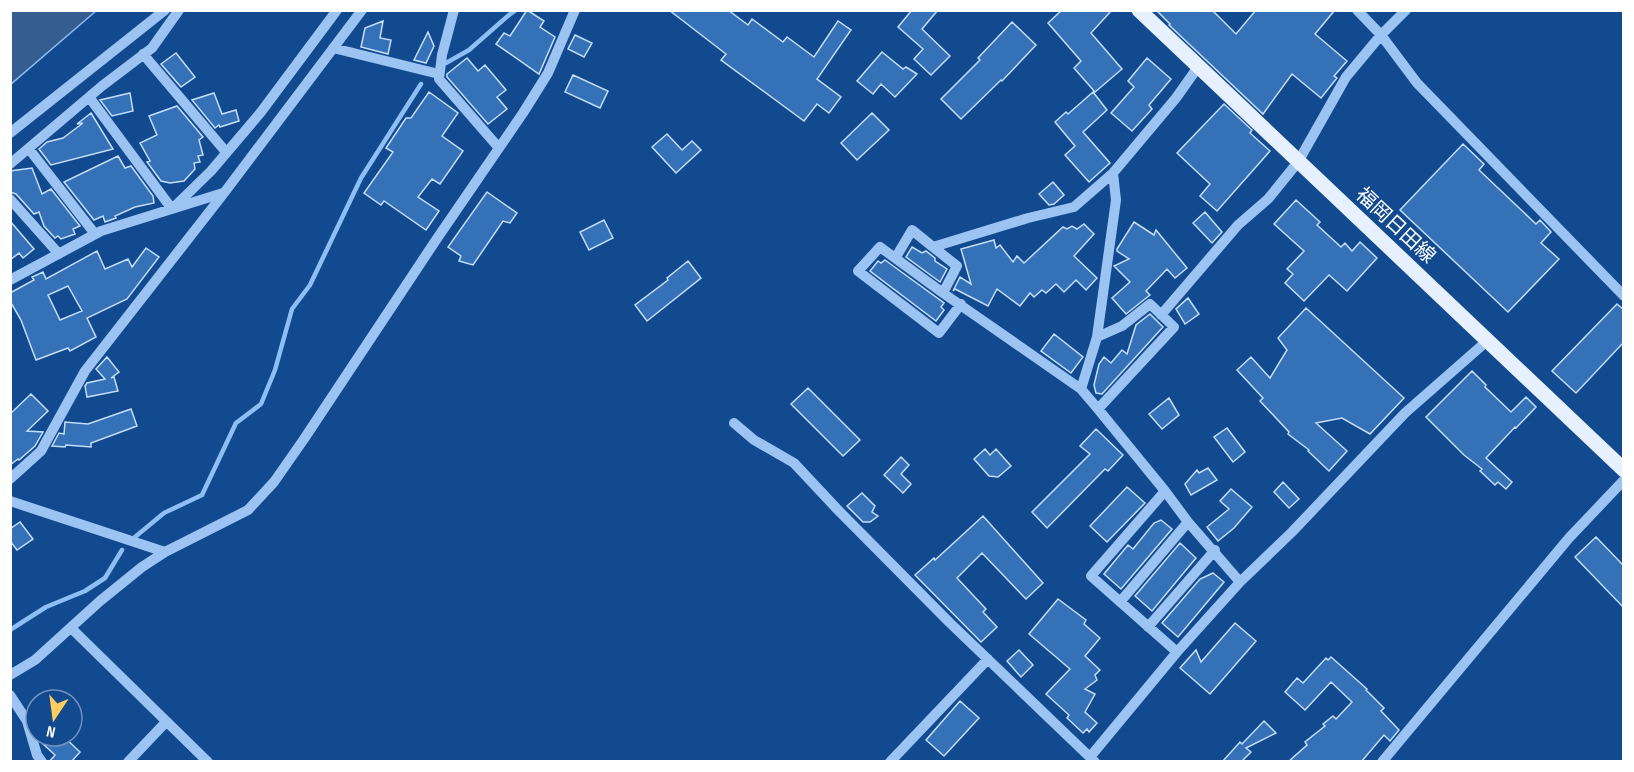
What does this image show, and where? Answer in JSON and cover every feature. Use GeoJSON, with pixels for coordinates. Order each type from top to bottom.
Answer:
{"type":"FeatureCollection","features":[{"type":"Feature","properties":{"kind":"main road","name":"福岡日田線"},"geometry":{"type":"LineString","coordinates":[[1139,10],[1623,470]]}},
{"type":"Feature","properties":{"kind":"street"},"geometry":{"type":"LineString","coordinates":[[10,133],[165,10]]}},
{"type":"Feature","properties":{"kind":"street"},"geometry":{"type":"LineString","coordinates":[[10,164],[89,97],[152,48],[179,10]]}},
{"type":"Feature","properties":{"kind":"street"},"geometry":{"type":"LineString","coordinates":[[172,209],[211,171],[261,112],[337,10]]}},
{"type":"Feature","properties":{"kind":"street"},"geometry":{"type":"LineString","coordinates":[[10,480],[41,451],[85,371],[224,193],[362,10]]}},
{"type":"Feature","properties":{"kind":"street"},"geometry":{"type":"LineString","coordinates":[[454,10],[442,56],[439,79],[499,148]]}},
{"type":"Feature","properties":{"kind":"street"},"geometry":{"type":"LineString","coordinates":[[10,675],[35,660],[100,601],[165,552],[248,510],[274,482],[548,73],[575,10]]}},
{"type":"Feature","properties":{"kind":"street"},"geometry":{"type":"LineString","coordinates":[[1357,10],[1381,35],[1417,83],[1623,296]]}},
{"type":"Feature","properties":{"kind":"street"},"geometry":{"type":"LineString","coordinates":[[1161,315],[1238,225],[1268,199],[1299,162],[1347,77],[1381,35],[1406,10]]}},
{"type":"Feature","properties":{"kind":"street"},"geometry":{"type":"LineString","coordinates":[[333,48],[439,74]]}},
{"type":"Feature","properties":{"kind":"street"},"geometry":{"type":"LineString","coordinates":[[144,54],[226,152]]}},
{"type":"Feature","properties":{"kind":"street"},"geometry":{"type":"LineString","coordinates":[[933,247],[1074,207],[1113,173],[1176,98],[1198,67]]}},
{"type":"Feature","properties":{"kind":"street"},"geometry":{"type":"LineString","coordinates":[[89,97],[172,209]]}},
{"type":"Feature","properties":{"kind":"street"},"geometry":{"type":"LineString","coordinates":[[29,149],[95,234]]}},
{"type":"Feature","properties":{"kind":"street"},"geometry":{"type":"LineString","coordinates":[[1081,389],[1097,337],[1116,200],[1113,173]]}},
{"type":"Feature","properties":{"kind":"street"},"geometry":{"type":"LineString","coordinates":[[10,280],[95,234],[224,193]]}},
{"type":"Feature","properties":{"kind":"street"},"geometry":{"type":"LineString","coordinates":[[10,199],[59,254]]}},
{"type":"Feature","properties":{"kind":"street"},"geometry":{"type":"LineString","coordinates":[[896,257],[912,230],[957,266],[943,293]]}},
{"type":"Feature","properties":{"kind":"street"},"geometry":{"type":"LineString","coordinates":[[961,304],[939,333],[858,271],[880,247],[943,293],[961,304],[1081,389],[1165,490],[1188,522],[1215,550],[1240,582]]}},
{"type":"Feature","properties":{"kind":"street"},"geometry":{"type":"LineString","coordinates":[[1097,337],[1122,326],[1150,304],[1174,327],[1098,409]]}},
{"type":"Feature","properties":{"kind":"street"},"geometry":{"type":"LineString","coordinates":[[734,423],[754,440],[794,463],[860,532],[1092,759],[1177,652],[1240,582],[1292,532],[1405,413],[1487,340]]}},
{"type":"Feature","properties":{"kind":"street"},"geometry":{"type":"LineString","coordinates":[[1382,762],[1569,538],[1623,480]]}},
{"type":"Feature","properties":{"kind":"street"},"geometry":{"type":"LineString","coordinates":[[1165,490],[1091,576],[1177,652]]}},
{"type":"Feature","properties":{"kind":"street"},"geometry":{"type":"LineString","coordinates":[[10,501],[165,552]]}},
{"type":"Feature","properties":{"kind":"street"},"geometry":{"type":"LineString","coordinates":[[1120,602],[1188,522]]}},
{"type":"Feature","properties":{"kind":"street"},"geometry":{"type":"LineString","coordinates":[[1148,627],[1215,550]]}},
{"type":"Feature","properties":{"kind":"street"},"geometry":{"type":"LineString","coordinates":[[71,628],[208,762]]}},
{"type":"Feature","properties":{"kind":"street"},"geometry":{"type":"LineString","coordinates":[[890,762],[988,659]]}},
{"type":"Feature","properties":{"kind":"street"},"geometry":{"type":"LineString","coordinates":[[10,695],[27,722],[37,755],[42,762]]}},
{"type":"Feature","properties":{"kind":"street"},"geometry":{"type":"LineString","coordinates":[[128,762],[166,722]]}},
{"type":"Feature","properties":{"kind":"water"},"geometry":{"type":"Polygon","coordinates":[[[11,10],[96,10],[96,11],[11,84],[11,10]]]}},
{"type":"Feature","properties":{"kind":"building"},"geometry":{"type":"Polygon","coordinates":[[[527,10],[544,21],[540,27],[555,37],[539,74],[496,44],[504,33],[510,36],[527,10]]]}},
{"type":"Feature","properties":{"kind":"building"},"geometry":{"type":"Polygon","coordinates":[[[669,10],[728,10],[748,25],[752,19],[783,42],[787,37],[814,57],[838,21],[851,30],[817,79],[841,97],[829,113],[817,104],[804,121],[721,60],[726,54],[669,10]]]}},
{"type":"Feature","properties":{"kind":"building"},"geometry":{"type":"Polygon","coordinates":[[[912,10],[938,10],[922,29],[950,56],[931,75],[914,59],[923,49],[898,27],[912,10]]]}},
{"type":"Feature","properties":{"kind":"building"},"geometry":{"type":"Polygon","coordinates":[[[1062,10],[1112,10],[1091,33],[1122,69],[1095,92],[1074,68],[1081,61],[1048,23],[1062,10]]]}},
{"type":"Feature","properties":{"kind":"building"},"geometry":{"type":"Polygon","coordinates":[[[1156,10],[1212,10],[1236,34],[1256,10],[1335,10],[1315,34],[1347,61],[1334,76],[1337,78],[1321,98],[1292,74],[1263,114],[1156,10]]]}},
{"type":"Feature","properties":{"kind":"building"},"geometry":{"type":"Polygon","coordinates":[[[383,21],[380,38],[391,40],[388,54],[361,47],[365,28],[383,21]]]}},
{"type":"Feature","properties":{"kind":"building"},"geometry":{"type":"Polygon","coordinates":[[[1012,22],[1036,45],[961,119],[941,99],[980,60],[978,58],[1012,22]]]}},
{"type":"Feature","properties":{"kind":"building"},"geometry":{"type":"Polygon","coordinates":[[[428,32],[434,46],[426,63],[414,60],[428,32]]]}},
{"type":"Feature","properties":{"kind":"building"},"geometry":{"type":"Polygon","coordinates":[[[575,35],[592,43],[584,57],[568,49],[575,35]]]}},
{"type":"Feature","properties":{"kind":"building"},"geometry":{"type":"Polygon","coordinates":[[[882,52],[903,69],[906,67],[917,74],[895,97],[881,84],[873,94],[857,81],[882,52]]]}},
{"type":"Feature","properties":{"kind":"building"},"geometry":{"type":"Polygon","coordinates":[[[176,53],[195,77],[181,87],[161,64],[176,53]]]}},
{"type":"Feature","properties":{"kind":"building"},"geometry":{"type":"Polygon","coordinates":[[[467,58],[478,71],[485,65],[506,90],[497,97],[507,109],[488,124],[447,77],[447,74],[467,58]]]}},
{"type":"Feature","properties":{"kind":"building"},"geometry":{"type":"Polygon","coordinates":[[[1147,58],[1171,79],[1149,105],[1152,109],[1132,131],[1111,113],[1134,87],[1128,81],[1147,58]]]}},
{"type":"Feature","properties":{"kind":"building"},"geometry":{"type":"Polygon","coordinates":[[[573,75],[608,91],[600,108],[565,92],[573,75]]]}},
{"type":"Feature","properties":{"kind":"building"},"geometry":{"type":"Polygon","coordinates":[[[429,92],[458,113],[442,136],[463,151],[440,184],[432,179],[418,197],[439,211],[426,230],[384,201],[381,205],[364,193],[393,152],[386,148],[406,118],[411,118],[429,92]]]}},
{"type":"Feature","properties":{"kind":"building"},"geometry":{"type":"Polygon","coordinates":[[[1093,92],[1107,110],[1083,132],[1110,163],[1089,182],[1065,155],[1075,146],[1055,122],[1093,92]]]}},
{"type":"Feature","properties":{"kind":"building"},"geometry":{"type":"Polygon","coordinates":[[[130,93],[133,111],[112,116],[100,100],[130,93]]]}},
{"type":"Feature","properties":{"kind":"building"},"geometry":{"type":"Polygon","coordinates":[[[214,93],[222,114],[236,110],[239,121],[215,128],[192,100],[214,93]]]}},
{"type":"Feature","properties":{"kind":"building"},"geometry":{"type":"Polygon","coordinates":[[[1224,104],[1252,130],[1250,133],[1270,151],[1217,211],[1200,196],[1210,184],[1177,153],[1224,104]]]}},
{"type":"Feature","properties":{"kind":"building"},"geometry":{"type":"Polygon","coordinates":[[[177,106],[203,137],[199,140],[203,155],[198,156],[200,162],[194,163],[195,169],[184,181],[170,183],[161,181],[147,162],[150,161],[140,143],[157,135],[149,116],[177,106]]]}},
{"type":"Feature","properties":{"kind":"building"},"geometry":{"type":"Polygon","coordinates":[[[91,113],[113,149],[51,165],[39,149],[47,142],[63,138],[83,123],[77,124],[91,113]]]}},
{"type":"Feature","properties":{"kind":"building"},"geometry":{"type":"Polygon","coordinates":[[[872,113],[889,130],[857,160],[841,143],[872,113]]]}},
{"type":"Feature","properties":{"kind":"building"},"geometry":{"type":"Polygon","coordinates":[[[667,134],[682,150],[692,141],[701,150],[676,173],[652,147],[667,134]]]}},
{"type":"Feature","properties":{"kind":"building"},"geometry":{"type":"Polygon","coordinates":[[[1463,144],[1484,164],[1479,170],[1536,224],[1540,220],[1551,232],[1541,243],[1559,259],[1508,312],[1400,210],[1463,144]]]}},
{"type":"Feature","properties":{"kind":"building"},"geometry":{"type":"Polygon","coordinates":[[[118,156],[125,168],[131,166],[153,196],[154,203],[135,207],[105,222],[103,216],[94,220],[64,182],[118,156]]]}},
{"type":"Feature","properties":{"kind":"building"},"geometry":{"type":"Polygon","coordinates":[[[32,168],[42,194],[51,189],[80,226],[73,229],[75,234],[61,239],[58,236],[55,238],[44,226],[39,212],[34,214],[16,194],[10,192],[10,171],[32,168]]]}},
{"type":"Feature","properties":{"kind":"building"},"geometry":{"type":"Polygon","coordinates":[[[1053,182],[1064,195],[1054,204],[1049,205],[1039,194],[1053,182]]]}},
{"type":"Feature","properties":{"kind":"building"},"geometry":{"type":"Polygon","coordinates":[[[487,192],[517,213],[510,223],[503,221],[473,265],[459,261],[461,256],[448,247],[487,192]]]}},
{"type":"Feature","properties":{"kind":"building"},"geometry":{"type":"Polygon","coordinates":[[[1296,200],[1320,222],[1317,225],[1341,247],[1345,243],[1352,251],[1360,242],[1377,258],[1347,291],[1329,275],[1304,301],[1285,283],[1293,274],[1287,269],[1304,251],[1274,224],[1296,200]]]}},
{"type":"Feature","properties":{"kind":"building"},"geometry":{"type":"Polygon","coordinates":[[[1205,212],[1222,232],[1212,243],[1193,223],[1205,212]]]}},
{"type":"Feature","properties":{"kind":"building"},"geometry":{"type":"Polygon","coordinates":[[[604,220],[613,238],[589,250],[580,232],[604,220]]]}},
{"type":"Feature","properties":{"kind":"building"},"geometry":{"type":"Polygon","coordinates":[[[10,221],[34,249],[23,258],[19,253],[10,260],[10,221]]]}},
{"type":"Feature","properties":{"kind":"building"},"geometry":{"type":"Polygon","coordinates":[[[1134,222],[1154,235],[1156,230],[1187,268],[1175,278],[1167,269],[1146,291],[1150,295],[1126,314],[1112,298],[1130,282],[1114,266],[1129,259],[1117,249],[1134,222]]]}},
{"type":"Feature","properties":{"kind":"building"},"geometry":{"type":"Polygon","coordinates":[[[1084,224],[1094,234],[1074,256],[1097,278],[1086,290],[1076,280],[1064,292],[1056,284],[1046,293],[1042,290],[1034,297],[1030,293],[1020,306],[997,289],[988,306],[955,289],[953,291],[960,277],[971,284],[961,249],[994,240],[996,248],[1000,245],[1013,262],[1017,256],[1024,263],[1063,227],[1067,229],[1072,226],[1077,229],[1084,224]]]}},
{"type":"Feature","properties":{"kind":"building"},"geometry":{"type":"Polygon","coordinates":[[[912,247],[922,253],[926,251],[947,269],[940,282],[906,257],[912,247]]]}},
{"type":"Feature","properties":{"kind":"building"},"geometry":{"type":"Polygon","coordinates":[[[146,248],[159,257],[127,299],[87,318],[96,337],[70,351],[68,348],[36,360],[21,320],[10,301],[10,293],[34,280],[32,277],[43,272],[46,279],[97,251],[105,269],[128,259],[132,267],[146,248]],[[68,286],[48,295],[60,320],[82,311],[68,286]]]}},
{"type":"Feature","properties":{"kind":"building"},"geometry":{"type":"Polygon","coordinates":[[[885,260],[944,303],[941,307],[944,310],[936,321],[870,271],[878,261],[881,263],[885,260]]]}},
{"type":"Feature","properties":{"kind":"building"},"geometry":{"type":"Polygon","coordinates":[[[688,261],[701,278],[647,321],[635,305],[668,280],[667,278],[688,261]]]}},
{"type":"Feature","properties":{"kind":"building"},"geometry":{"type":"Polygon","coordinates":[[[1188,298],[1199,314],[1185,324],[1176,309],[1188,298]]]}},
{"type":"Feature","properties":{"kind":"building"},"geometry":{"type":"Polygon","coordinates":[[[1617,304],[1623,309],[1623,343],[1576,393],[1552,371],[1617,304]]]}},
{"type":"Feature","properties":{"kind":"building"},"geometry":{"type":"Polygon","coordinates":[[[1306,308],[1404,398],[1370,434],[1342,418],[1316,423],[1347,451],[1329,471],[1309,450],[1288,434],[1289,432],[1260,401],[1263,398],[1237,370],[1251,357],[1270,378],[1287,350],[1278,338],[1306,308]]]}},
{"type":"Feature","properties":{"kind":"building"},"geometry":{"type":"Polygon","coordinates":[[[1150,314],[1163,327],[1102,394],[1096,393],[1094,385],[1099,364],[1104,357],[1111,363],[1122,350],[1127,354],[1136,325],[1150,314]]]}},
{"type":"Feature","properties":{"kind":"building"},"geometry":{"type":"Polygon","coordinates":[[[1054,334],[1083,357],[1071,373],[1041,351],[1054,334]]]}},
{"type":"Feature","properties":{"kind":"building"},"geometry":{"type":"Polygon","coordinates":[[[107,357],[119,372],[111,378],[114,377],[118,391],[87,397],[85,386],[87,383],[105,379],[96,369],[107,357]]]}},
{"type":"Feature","properties":{"kind":"building"},"geometry":{"type":"Polygon","coordinates":[[[1472,371],[1511,412],[1526,397],[1536,407],[1486,458],[1512,482],[1506,489],[1498,482],[1495,485],[1480,471],[1482,469],[1464,455],[1426,417],[1472,371]]]}},
{"type":"Feature","properties":{"kind":"building"},"geometry":{"type":"Polygon","coordinates":[[[808,388],[860,440],[843,456],[791,404],[808,388]]]}},
{"type":"Feature","properties":{"kind":"building"},"geometry":{"type":"Polygon","coordinates":[[[31,394],[48,411],[27,431],[43,432],[35,446],[10,465],[10,414],[31,394]]]}},
{"type":"Feature","properties":{"kind":"building"},"geometry":{"type":"Polygon","coordinates":[[[1169,398],[1179,415],[1162,429],[1149,414],[1169,398]]]}},
{"type":"Feature","properties":{"kind":"building"},"geometry":{"type":"Polygon","coordinates":[[[131,409],[137,426],[91,443],[91,447],[52,446],[59,433],[64,434],[65,422],[88,424],[131,409]]]}},
{"type":"Feature","properties":{"kind":"building"},"geometry":{"type":"Polygon","coordinates":[[[1227,428],[1245,452],[1233,462],[1214,437],[1227,428]]]}},
{"type":"Feature","properties":{"kind":"building"},"geometry":{"type":"Polygon","coordinates":[[[1096,429],[1123,455],[1108,471],[1105,469],[1047,528],[1032,512],[1090,454],[1080,446],[1096,429]]]}},
{"type":"Feature","properties":{"kind":"building"},"geometry":{"type":"Polygon","coordinates":[[[985,449],[990,455],[996,449],[1011,466],[998,477],[989,476],[974,459],[985,449]]]}},
{"type":"Feature","properties":{"kind":"building"},"geometry":{"type":"Polygon","coordinates":[[[901,457],[909,465],[901,474],[911,484],[903,493],[884,475],[901,457]]]}},
{"type":"Feature","properties":{"kind":"building"},"geometry":{"type":"Polygon","coordinates":[[[1208,468],[1217,480],[1191,495],[1185,484],[1197,470],[1199,473],[1208,468]]]}},
{"type":"Feature","properties":{"kind":"building"},"geometry":{"type":"Polygon","coordinates":[[[1283,482],[1299,499],[1289,508],[1274,492],[1283,482]]]}},
{"type":"Feature","properties":{"kind":"building"},"geometry":{"type":"Polygon","coordinates":[[[1127,487],[1145,503],[1107,542],[1090,526],[1127,487]]]}},
{"type":"Feature","properties":{"kind":"building"},"geometry":{"type":"Polygon","coordinates":[[[1231,489],[1252,507],[1234,528],[1218,541],[1207,527],[1229,509],[1220,501],[1231,489]]]}},
{"type":"Feature","properties":{"kind":"building"},"geometry":{"type":"Polygon","coordinates":[[[862,493],[875,506],[872,512],[878,516],[870,522],[863,522],[847,506],[862,493]]]}},
{"type":"Feature","properties":{"kind":"building"},"geometry":{"type":"Polygon","coordinates":[[[983,516],[1043,583],[1026,599],[982,553],[957,578],[986,609],[983,612],[997,627],[981,642],[915,575],[983,516]]]}},
{"type":"Feature","properties":{"kind":"building"},"geometry":{"type":"Polygon","coordinates":[[[1161,520],[1172,529],[1121,589],[1104,574],[1128,545],[1133,549],[1154,523],[1161,520]]]}},
{"type":"Feature","properties":{"kind":"building"},"geometry":{"type":"Polygon","coordinates":[[[20,522],[33,539],[17,550],[10,541],[10,529],[20,522]]]}},
{"type":"Feature","properties":{"kind":"building"},"geometry":{"type":"Polygon","coordinates":[[[1596,537],[1623,565],[1623,607],[1575,557],[1596,537]]]}},
{"type":"Feature","properties":{"kind":"building"},"geometry":{"type":"Polygon","coordinates":[[[1180,543],[1196,558],[1152,611],[1135,596],[1180,543]]]}},
{"type":"Feature","properties":{"kind":"building"},"geometry":{"type":"Polygon","coordinates":[[[1213,573],[1224,582],[1178,637],[1162,623],[1200,579],[1213,573]]]}},
{"type":"Feature","properties":{"kind":"building"},"geometry":{"type":"Polygon","coordinates":[[[1058,599],[1086,620],[1084,624],[1100,638],[1085,656],[1100,670],[1095,675],[1097,680],[1085,689],[1095,694],[1085,712],[1097,723],[1089,732],[1087,729],[1083,733],[1067,718],[1069,715],[1046,694],[1070,669],[1029,634],[1058,599]]]}},
{"type":"Feature","properties":{"kind":"building"},"geometry":{"type":"Polygon","coordinates":[[[1235,623],[1256,641],[1210,694],[1180,668],[1196,650],[1201,662],[1235,623]]]}},
{"type":"Feature","properties":{"kind":"building"},"geometry":{"type":"Polygon","coordinates":[[[1019,650],[1033,665],[1021,677],[1007,661],[1019,650]]]}},
{"type":"Feature","properties":{"kind":"building"},"geometry":{"type":"Polygon","coordinates":[[[1331,657],[1367,689],[1384,708],[1381,711],[1399,730],[1390,741],[1384,735],[1361,762],[1288,762],[1307,745],[1305,742],[1325,726],[1323,724],[1333,716],[1336,719],[1352,702],[1331,682],[1305,710],[1285,692],[1297,678],[1303,683],[1326,658],[1328,660],[1331,657]]]}},
{"type":"Feature","properties":{"kind":"building"},"geometry":{"type":"Polygon","coordinates":[[[960,701],[979,718],[944,756],[926,740],[960,701]]]}},
{"type":"Feature","properties":{"kind":"building"},"geometry":{"type":"Polygon","coordinates":[[[1264,721],[1276,733],[1246,748],[1251,752],[1241,762],[1222,762],[1240,742],[1242,744],[1264,721]]]}},
{"type":"Feature","properties":{"kind":"building"},"geometry":{"type":"Polygon","coordinates":[[[47,748],[76,748],[80,752],[71,762],[49,762],[55,755],[47,748]]]}},
{"type":"Feature","properties":{"kind":"waterway"},"geometry":{"type":"LineString","coordinates":[[446,63],[469,50],[516,10]]}},
{"type":"Feature","properties":{"kind":"waterway"},"geometry":{"type":"LineString","coordinates":[[135,537],[164,513],[202,495],[236,423],[261,404],[275,370],[292,309],[310,285],[361,178],[421,84]]}},
{"type":"Feature","properties":{"kind":"waterway"},"geometry":{"type":"LineString","coordinates":[[10,630],[46,607],[85,591],[105,578],[122,550]]}}]}
